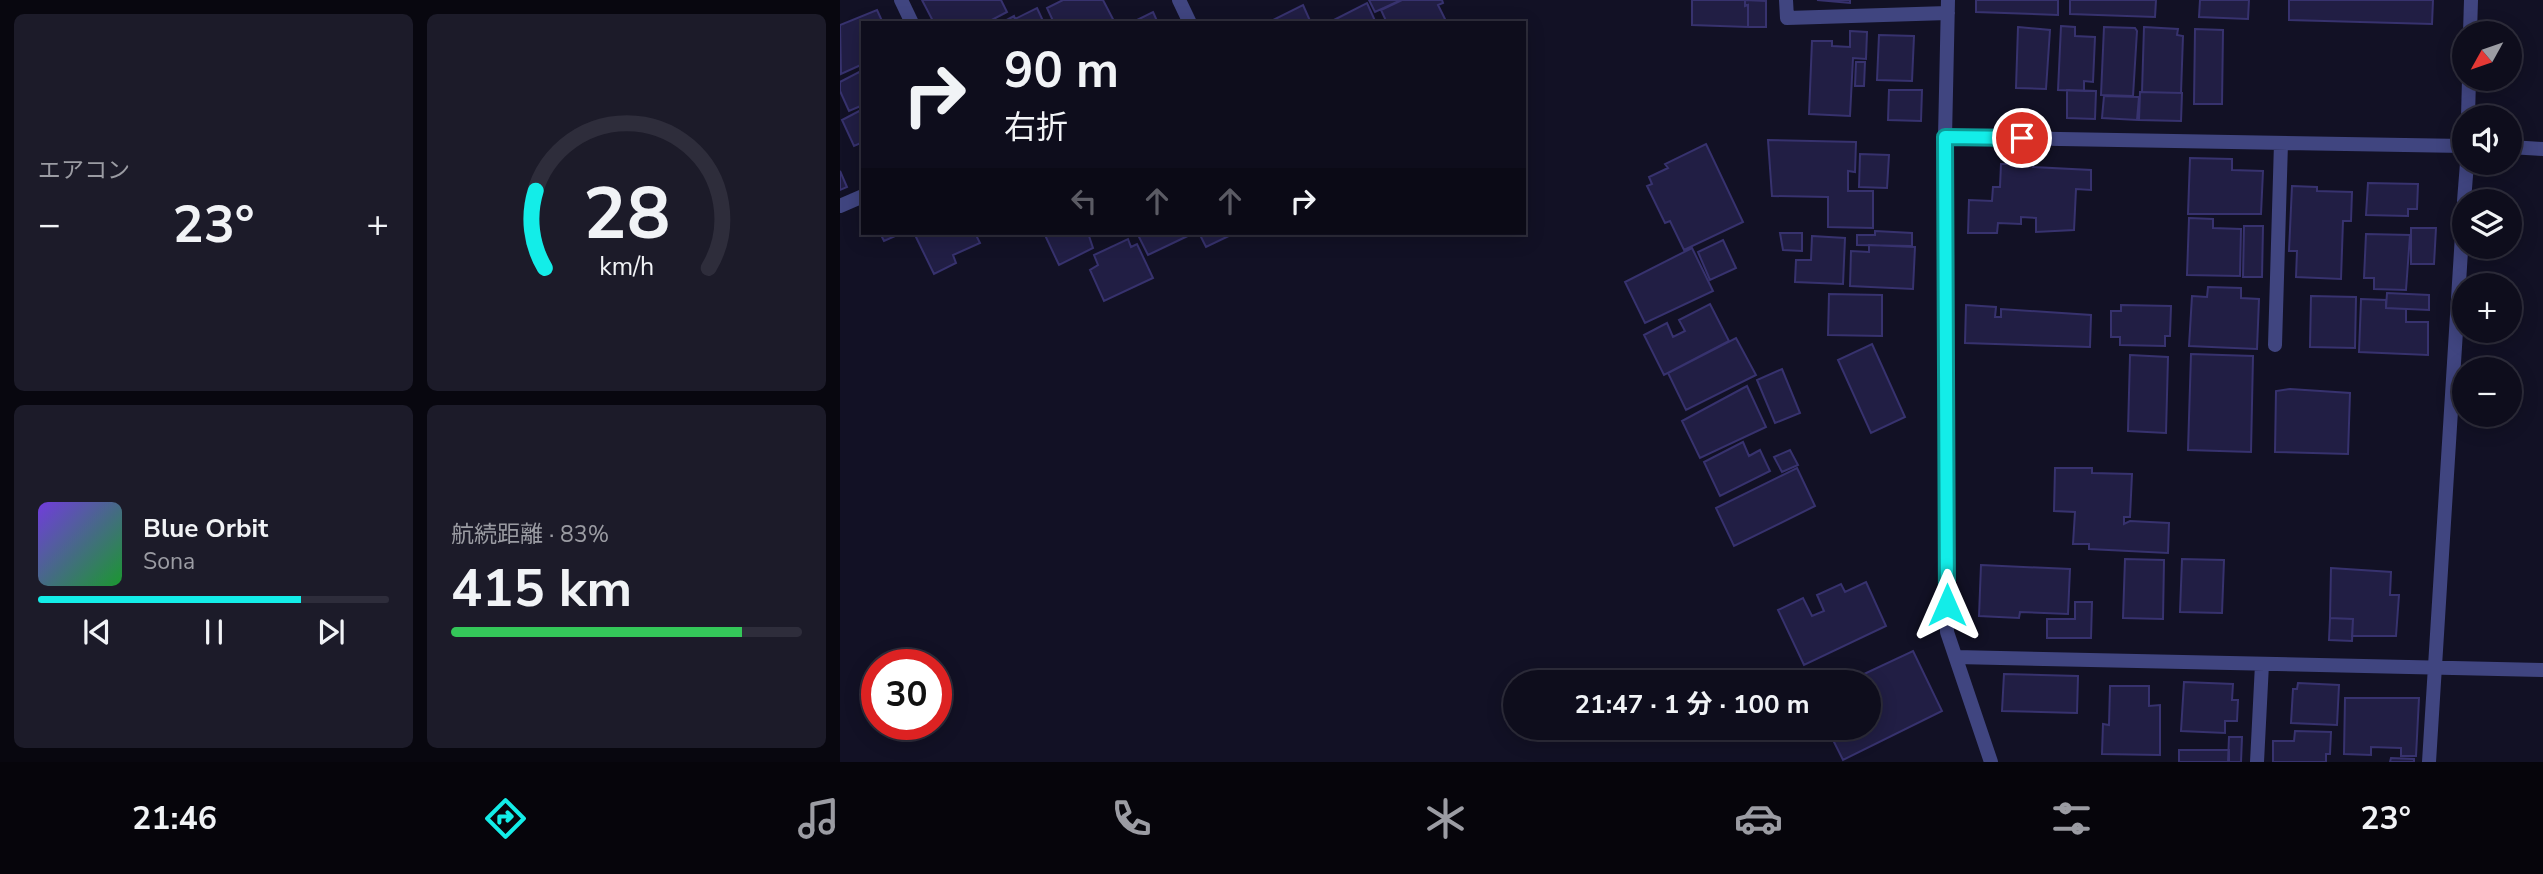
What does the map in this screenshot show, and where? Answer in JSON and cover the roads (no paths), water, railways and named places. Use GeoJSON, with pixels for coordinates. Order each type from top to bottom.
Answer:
{"type":"FeatureCollection","features":[{"type":"Feature","properties":{"kind":"street"},"geometry":{"type":"LineString","coordinates":[[901,0],[911,21]]}},
{"type":"Feature","properties":{"kind":"street"},"geometry":{"type":"LineString","coordinates":[[1179,0],[1189,21]]}},
{"type":"Feature","properties":{"kind":"street"},"geometry":{"type":"LineString","coordinates":[[1786,0],[1787,18],[1948,7],[1945,137],[1947,632],[1991,762]]}},
{"type":"Feature","properties":{"kind":"street"},"geometry":{"type":"LineString","coordinates":[[2470,21],[2471,0]]}},
{"type":"Feature","properties":{"kind":"street"},"geometry":{"type":"LineString","coordinates":[[1945,137],[2452,146]]}},
{"type":"Feature","properties":{"kind":"street"},"geometry":{"type":"LineString","coordinates":[[2275,345],[2281,143]]}},
{"type":"Feature","properties":{"kind":"street"},"geometry":{"type":"LineString","coordinates":[[2522,148],[2543,149]]}},
{"type":"Feature","properties":{"kind":"street"},"geometry":{"type":"LineString","coordinates":[[840,206],[861,197]]}},
{"type":"Feature","properties":{"kind":"street"},"geometry":{"type":"LineString","coordinates":[[2429,762],[2460,259]]}},
{"type":"Feature","properties":{"kind":"street"},"geometry":{"type":"LineString","coordinates":[[1956,657],[2543,670]]}},
{"type":"Feature","properties":{"kind":"street"},"geometry":{"type":"LineString","coordinates":[[2257,762],[2262,664]]}}]}
